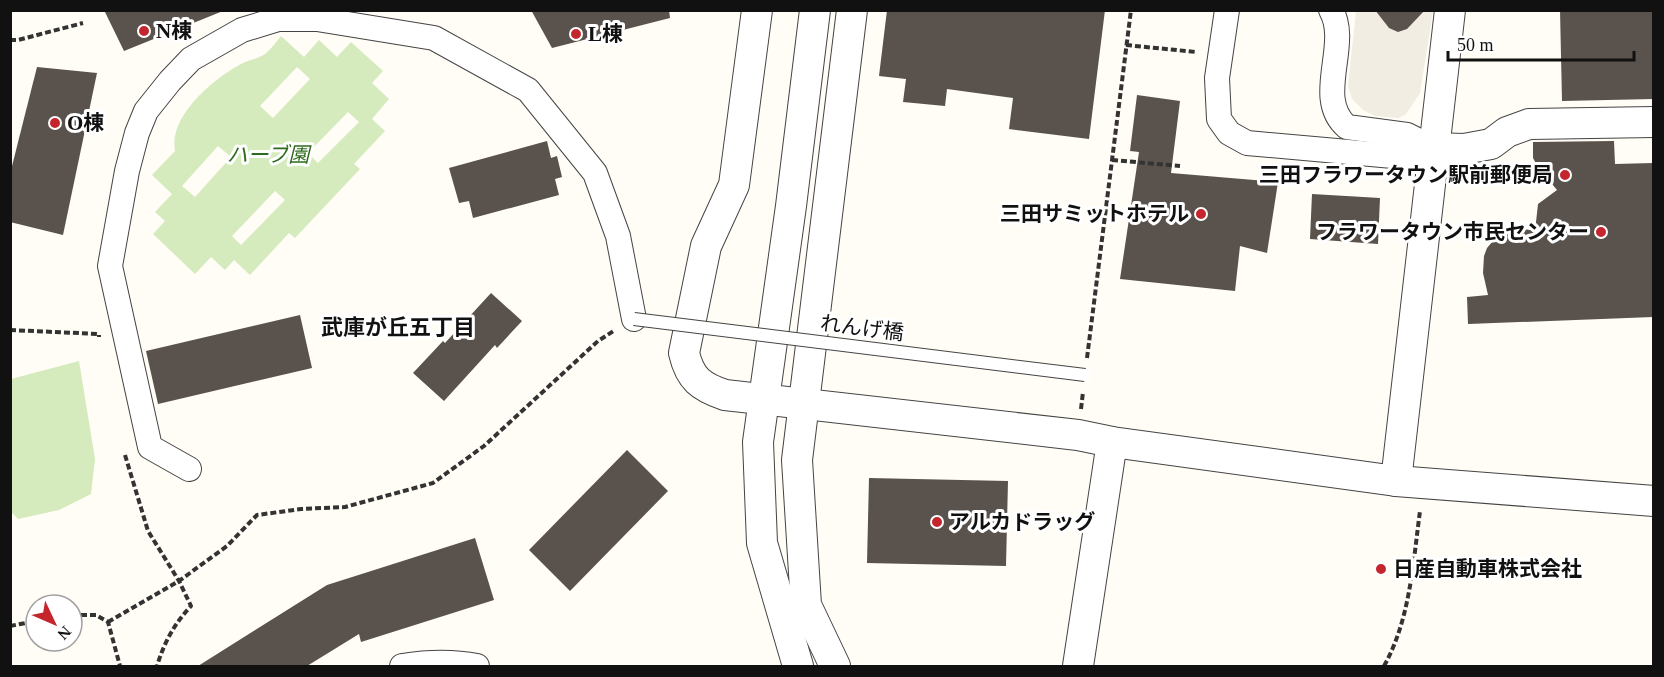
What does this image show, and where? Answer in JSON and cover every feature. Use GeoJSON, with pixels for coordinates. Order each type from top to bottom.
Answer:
{"type":"FeatureCollection","features":[{"type":"Feature","properties":{"kind":"street"},"geometry":{"type":"LineString","coordinates":[[757,10],[734,185],[706,246],[684,353],[687,366],[694,378],[706,388],[725,395],[1078,435],[1112,442],[1410,482],[1653,501]]}},
{"type":"Feature","properties":{"kind":"street"},"geometry":{"type":"LineString","coordinates":[[798,666],[762,543],[758,442],[815,10]]}},
{"type":"Feature","properties":{"kind":"street"},"geometry":{"type":"LineString","coordinates":[[835,666],[806,605],[797,460],[852,10]]}},
{"type":"Feature","properties":{"kind":"street"},"geometry":{"type":"LineString","coordinates":[[1227,10],[1217,78],[1219,119],[1229,133],[1247,143],[1404,158],[1433,148],[1464,148],[1491,144],[1507,132],[1529,123],[1653,122]]}},
{"type":"Feature","properties":{"kind":"street"},"geometry":{"type":"LineString","coordinates":[[1331,10],[1336,19],[1338,32],[1332,90],[1340,120],[1347,127],[1407,135],[1433,148]]}},
{"type":"Feature","properties":{"kind":"street"},"geometry":{"type":"LineString","coordinates":[[1410,482],[1433,148],[1450,10]]}},
{"type":"Feature","properties":{"kind":"street"},"geometry":{"type":"LineString","coordinates":[[189,469],[150,447],[110,266],[127,171],[137,133],[146,111],[191,59],[242,30],[278,20],[317,19],[434,38],[528,90],[595,173],[618,236],[634,319]]}},
{"type":"Feature","properties":{"kind":"street"},"geometry":{"type":"LineString","coordinates":[[1078,666],[1112,442]]}},
{"type":"Feature","properties":{"kind":"street"},"geometry":{"type":"LineString","coordinates":[[402,666],[426,662],[464,663],[477,666]]}},
{"type":"Feature","properties":{"kind":"lane","name":"れんげ橋"},"geometry":{"type":"LineString","coordinates":[[634,319],[1085,375]]}},
{"type":"Feature","properties":{"kind":"path"},"geometry":{"type":"LineString","coordinates":[[1078,435],[1131,10]]}},
{"type":"Feature","properties":{"kind":"path"},"geometry":{"type":"LineString","coordinates":[[10,40],[18,40],[83,23]]}},
{"type":"Feature","properties":{"kind":"path"},"geometry":{"type":"LineString","coordinates":[[1126,45],[1196,52]]}},
{"type":"Feature","properties":{"kind":"path"},"geometry":{"type":"LineString","coordinates":[[1112,160],[1180,166]]}},
{"type":"Feature","properties":{"kind":"path"},"geometry":{"type":"LineString","coordinates":[[108,622],[179,581],[227,546],[257,515],[301,509],[345,507],[433,483],[484,446],[598,340],[634,319]]}},
{"type":"Feature","properties":{"kind":"path"},"geometry":{"type":"LineString","coordinates":[[10,330],[99,334],[101,345]]}},
{"type":"Feature","properties":{"kind":"path"},"geometry":{"type":"LineString","coordinates":[[123,444],[148,531],[179,581],[191,606],[178,620],[163,646],[157,666]]}},
{"type":"Feature","properties":{"kind":"path"},"geometry":{"type":"LineString","coordinates":[[1384,666],[1391,654],[1408,596],[1410,482]]}},
{"type":"Feature","properties":{"kind":"path"},"geometry":{"type":"LineString","coordinates":[[84,615],[96,615],[108,622],[120,666]]}},
{"type":"Feature","properties":{"kind":"green space","name":"ハーブ園"},"geometry":{"type":"Polygon","coordinates":[[[281,36],[304,57],[319,40],[337,57],[351,42],[383,71],[372,83],[389,99],[372,119],[385,131],[354,164],[360,169],[295,238],[289,233],[250,275],[234,260],[225,270],[211,257],[195,274],[153,234],[165,221],[155,212],[172,194],[152,175],[175,151],[175,138],[179,124],[196,99],[232,69],[265,54],[281,36]],[[297,67],[260,106],[273,118],[310,79],[297,67]],[[348,112],[308,153],[318,163],[359,122],[348,112]],[[218,146],[182,186],[195,197],[231,157],[218,146]],[[275,191],[232,236],[241,245],[285,200],[275,191]]]}},
{"type":"Feature","properties":{"kind":"green space"},"geometry":{"type":"Polygon","coordinates":[[[79,361],[95,459],[91,494],[59,510],[18,519],[11,512],[11,379],[79,361]]]}},
{"type":"Feature","properties":{"kind":"shaded area"},"geometry":{"type":"Polygon","coordinates":[[[1356,11],[1433,11],[1420,93],[1406,114],[1399,118],[1375,116],[1363,110],[1352,99],[1348,86],[1356,11]]]}},
{"type":"Feature","properties":{"kind":"building","name":"N棟"},"geometry":{"type":"Polygon","coordinates":[[[104,10],[223,10],[223,11],[124,51],[104,10]]]}},
{"type":"Feature","properties":{"kind":"building","name":"L棟"},"geometry":{"type":"Polygon","coordinates":[[[531,10],[669,10],[670,18],[552,48],[531,10]]]}},
{"type":"Feature","properties":{"kind":"building"},"geometry":{"type":"Polygon","coordinates":[[[887,10],[1105,10],[1089,139],[1009,129],[1013,98],[947,89],[945,106],[903,102],[906,79],[879,76],[887,10]]]}},
{"type":"Feature","properties":{"kind":"building"},"geometry":{"type":"Polygon","coordinates":[[[1375,10],[1425,10],[1407,29],[1398,32],[1389,28],[1375,10]]]}},
{"type":"Feature","properties":{"kind":"building"},"geometry":{"type":"Polygon","coordinates":[[[1560,10],[1653,10],[1653,99],[1562,101],[1560,10]]]}},
{"type":"Feature","properties":{"kind":"building","name":"O棟"},"geometry":{"type":"Polygon","coordinates":[[[37,67],[97,73],[63,235],[10,222],[10,174],[37,67]]]}},
{"type":"Feature","properties":{"kind":"building","name":"三田サミットホテル"},"geometry":{"type":"Polygon","coordinates":[[[1137,95],[1180,101],[1171,173],[1278,182],[1267,253],[1240,246],[1235,291],[1120,279],[1139,152],[1130,151],[1137,95]]]}},
{"type":"Feature","properties":{"kind":"building"},"geometry":{"type":"Polygon","coordinates":[[[547,141],[551,158],[557,156],[562,177],[555,179],[559,195],[473,218],[469,201],[459,203],[449,168],[547,141]]]}},
{"type":"Feature","properties":{"kind":"building","name":"フラワータウン市民センター"},"geometry":{"type":"Polygon","coordinates":[[[1614,141],[1615,164],[1653,163],[1653,317],[1468,324],[1467,297],[1488,295],[1483,273],[1487,248],[1499,234],[1509,230],[1518,228],[1535,231],[1538,204],[1557,190],[1533,158],[1533,142],[1614,141]]]}},
{"type":"Feature","properties":{"kind":"building"},"geometry":{"type":"Polygon","coordinates":[[[1312,194],[1380,198],[1378,244],[1310,239],[1312,194]]]}},
{"type":"Feature","properties":{"kind":"building"},"geometry":{"type":"Polygon","coordinates":[[[491,293],[522,321],[497,348],[495,345],[444,401],[413,373],[443,341],[445,343],[491,293]]]}},
{"type":"Feature","properties":{"kind":"building"},"geometry":{"type":"Polygon","coordinates":[[[300,315],[312,368],[158,404],[146,351],[300,315]]]}},
{"type":"Feature","properties":{"kind":"building"},"geometry":{"type":"Polygon","coordinates":[[[627,450],[668,491],[570,591],[529,550],[627,450]]]}},
{"type":"Feature","properties":{"kind":"building","name":"アルカドラッグ"},"geometry":{"type":"Polygon","coordinates":[[[869,478],[1008,481],[1006,566],[867,563],[869,478]]]}},
{"type":"Feature","properties":{"kind":"building"},"geometry":{"type":"Polygon","coordinates":[[[475,538],[494,600],[361,642],[359,634],[307,666],[198,666],[327,585],[475,538]]]}},
{"type":"Feature","properties":{"kind":"place","name":"N棟"},"geometry":{"type":"Point","coordinates":[144,31]}},
{"type":"Feature","properties":{"kind":"place","name":"L棟"},"geometry":{"type":"Point","coordinates":[576,34]}},
{"type":"Feature","properties":{"kind":"place","name":"O棟"},"geometry":{"type":"Point","coordinates":[55,123]}},
{"type":"Feature","properties":{"kind":"place","name":"三田フラワータウン駅前郵便局"},"geometry":{"type":"Point","coordinates":[1565,175]}},
{"type":"Feature","properties":{"kind":"place","name":"三田サミットホテル"},"geometry":{"type":"Point","coordinates":[1201,214]}},
{"type":"Feature","properties":{"kind":"place","name":"フラワータウン市民センター"},"geometry":{"type":"Point","coordinates":[1601,232]}},
{"type":"Feature","properties":{"kind":"place","name":"アルカドラッグ"},"geometry":{"type":"Point","coordinates":[937,522]}},
{"type":"Feature","properties":{"kind":"place","name":"日産自動車株式会社"},"geometry":{"type":"Point","coordinates":[1381,569]}},
{"type":"Feature","properties":{"kind":"district","name":"武庫が丘五丁目"},"geometry":{"type":"Point","coordinates":[398,327]}}]}
